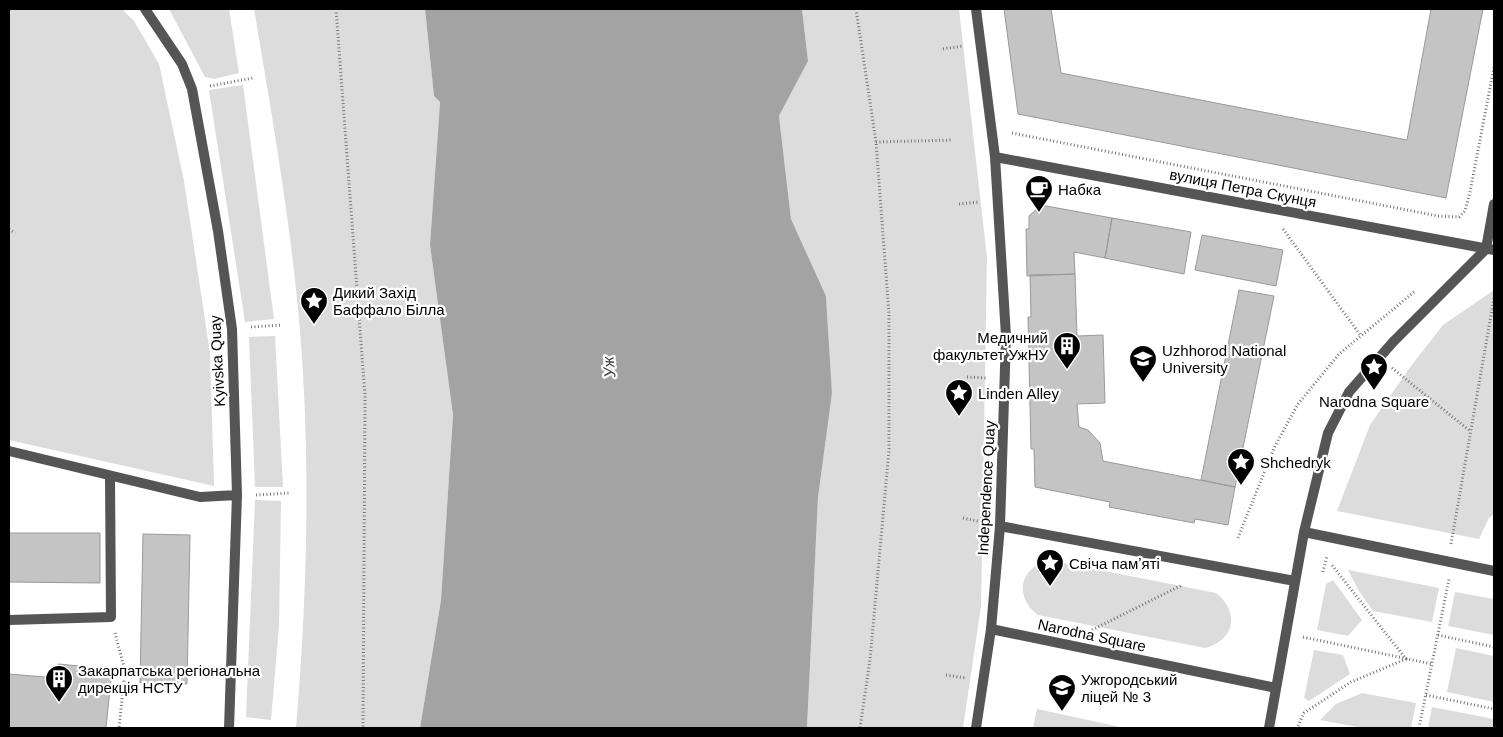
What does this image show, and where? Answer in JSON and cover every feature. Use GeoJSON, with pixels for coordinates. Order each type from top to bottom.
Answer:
{"type":"FeatureCollection","features":[{"type":"Feature","properties":{"kind":"street","name":"Kyivska Quay"},"geometry":{"type":"LineString","coordinates":[[145,9],[182,64],[192,89],[218,231],[232,329],[237,495],[229,728]]}},
{"type":"Feature","properties":{"kind":"street","name":"Independence Quay"},"geometry":{"type":"LineString","coordinates":[[976,9],[995,157],[1006,336],[996,630],[976,728]]}},
{"type":"Feature","properties":{"kind":"street","name":"вулиця Петра Скунця"},"geometry":{"type":"LineString","coordinates":[[995,157],[1490,249]]}},
{"type":"Feature","properties":{"kind":"street"},"geometry":{"type":"LineString","coordinates":[[1269,728],[1304,532],[1328,433],[1349,392],[1394,342],[1490,249],[1494,204]]}},
{"type":"Feature","properties":{"kind":"street"},"geometry":{"type":"LineString","coordinates":[[9,451],[200,497],[237,495]]}},
{"type":"Feature","properties":{"kind":"street"},"geometry":{"type":"LineString","coordinates":[[9,620],[111,617],[110,476]]}},
{"type":"Feature","properties":{"kind":"street"},"geometry":{"type":"LineString","coordinates":[[1000,526],[1296,581]]}},
{"type":"Feature","properties":{"kind":"street"},"geometry":{"type":"LineString","coordinates":[[1304,532],[1494,570]]}},
{"type":"Feature","properties":{"kind":"street","name":"Narodna Square"},"geometry":{"type":"LineString","coordinates":[[996,630],[1276,688]]}},
{"type":"Feature","properties":{"kind":"path"},"geometry":{"type":"LineString","coordinates":[[336,9],[365,396],[363,728]]}},
{"type":"Feature","properties":{"kind":"path"},"geometry":{"type":"LineString","coordinates":[[856,9],[876,142],[889,314],[889,450],[870,660],[860,728]]}},
{"type":"Feature","properties":{"kind":"path"},"geometry":{"type":"LineString","coordinates":[[1012,133],[1438,216],[1459,217],[1465,211],[1470,192],[1494,67]]}},
{"type":"Feature","properties":{"kind":"path"},"geometry":{"type":"LineString","coordinates":[[219,84],[253,78]]}},
{"type":"Feature","properties":{"kind":"path"},"geometry":{"type":"LineString","coordinates":[[876,142],[953,140]]}},
{"type":"Feature","properties":{"kind":"path"},"geometry":{"type":"LineString","coordinates":[[1282,228],[1361,336]]}},
{"type":"Feature","properties":{"kind":"path"},"geometry":{"type":"LineString","coordinates":[[9,229],[15,233]]}},
{"type":"Feature","properties":{"kind":"path"},"geometry":{"type":"LineString","coordinates":[[1419,728],[1453,562],[1452,534],[1494,298]]}},
{"type":"Feature","properties":{"kind":"path"},"geometry":{"type":"LineString","coordinates":[[232,329],[282,325]]}},
{"type":"Feature","properties":{"kind":"path"},"geometry":{"type":"LineString","coordinates":[[1390,366],[1470,431]]}},
{"type":"Feature","properties":{"kind":"path"},"geometry":{"type":"LineString","coordinates":[[237,495],[290,494]]}},
{"type":"Feature","properties":{"kind":"path"},"geometry":{"type":"LineString","coordinates":[[1331,564],[1406,659]]}},
{"type":"Feature","properties":{"kind":"path"},"geometry":{"type":"LineString","coordinates":[[1089,632],[1180,586],[1181,583]]}},
{"type":"Feature","properties":{"kind":"path"},"geometry":{"type":"LineString","coordinates":[[111,617],[126,671],[118,728]]}},
{"type":"Feature","properties":{"kind":"path"},"geometry":{"type":"LineString","coordinates":[[1287,634],[1432,664]]}},
{"type":"Feature","properties":{"kind":"path"},"geometry":{"type":"LineString","coordinates":[[1438,636],[1494,647]]}},
{"type":"Feature","properties":{"kind":"path"},"geometry":{"type":"LineString","coordinates":[[1298,726],[1304,713],[1351,682],[1406,659]]}},
{"type":"Feature","properties":{"kind":"path"},"geometry":{"type":"LineString","coordinates":[[1426,695],[1494,708]]}},
{"type":"Feature","properties":{"kind":"shaded area"},"geometry":{"type":"Polygon","coordinates":[[[9,9],[122,9],[134,21],[159,64],[184,181],[210,353],[214,486],[9,440],[9,9]]]}},
{"type":"Feature","properties":{"kind":"shaded area"},"geometry":{"type":"Polygon","coordinates":[[[169,9],[229,9],[239,73],[214,79],[205,77],[169,9]]]}},
{"type":"Feature","properties":{"kind":"shaded area"},"geometry":{"type":"Polygon","coordinates":[[[254,9],[425,9],[434,96],[440,102],[430,245],[453,415],[441,600],[420,728],[296,728],[305,579],[306,431],[296,291],[274,129],[254,9]]]}},
{"type":"Feature","properties":{"kind":"shaded area"},"geometry":{"type":"Polygon","coordinates":[[[802,9],[959,9],[987,258],[981,606],[963,728],[807,728],[818,498],[832,393],[826,296],[791,219],[779,116],[808,61],[802,9]]]}},
{"type":"Feature","properties":{"kind":"shaded area"},"geometry":{"type":"Polygon","coordinates":[[[243,85],[274,319],[245,322],[209,90],[243,85]]]}},
{"type":"Feature","properties":{"kind":"shaded area"},"geometry":{"type":"Polygon","coordinates":[[[1494,290],[1494,514],[1489,518],[1479,539],[1337,511],[1370,425],[1411,366],[1443,325],[1494,290]]]}},
{"type":"Feature","properties":{"kind":"shaded area"},"geometry":{"type":"Polygon","coordinates":[[[275,336],[283,487],[255,487],[249,337],[275,336]]]}},
{"type":"Feature","properties":{"kind":"shaded area"},"geometry":{"type":"Polygon","coordinates":[[[255,500],[281,501],[279,626],[271,720],[246,717],[255,500]]]}},
{"type":"Feature","properties":{"kind":"shaded area"},"geometry":{"type":"Polygon","coordinates":[[[1049,560],[1216,593],[1229,608],[1231,625],[1223,639],[1205,648],[1038,615],[1025,600],[1023,584],[1031,569],[1049,560]]]}},
{"type":"Feature","properties":{"kind":"shaded area"},"geometry":{"type":"Polygon","coordinates":[[[1348,570],[1439,588],[1432,622],[1373,611],[1359,591],[1348,570]]]}},
{"type":"Feature","properties":{"kind":"shaded area"},"geometry":{"type":"Polygon","coordinates":[[[1333,580],[1362,620],[1348,636],[1317,630],[1326,584],[1333,580]]]}},
{"type":"Feature","properties":{"kind":"shaded area"},"geometry":{"type":"Polygon","coordinates":[[[1455,592],[1494,599],[1494,635],[1448,626],[1455,592]]]}},
{"type":"Feature","properties":{"kind":"shaded area"},"geometry":{"type":"Polygon","coordinates":[[[1456,648],[1494,656],[1494,702],[1447,692],[1456,648]]]}},
{"type":"Feature","properties":{"kind":"shaded area"},"geometry":{"type":"Polygon","coordinates":[[[1314,650],[1343,655],[1350,674],[1309,701],[1304,698],[1314,650]]]}},
{"type":"Feature","properties":{"kind":"shaded area"},"geometry":{"type":"Polygon","coordinates":[[[1362,693],[1416,703],[1411,728],[1363,728],[1320,720],[1336,704],[1362,693]]]}},
{"type":"Feature","properties":{"kind":"shaded area"},"geometry":{"type":"Polygon","coordinates":[[[1432,707],[1494,719],[1494,728],[1428,728],[1432,707]]]}},
{"type":"Feature","properties":{"kind":"shaded area"},"geometry":{"type":"Polygon","coordinates":[[[1037,709],[1125,728],[1033,728],[1037,709]]]}},
{"type":"Feature","properties":{"kind":"water","name":"Уж"},"geometry":{"type":"Polygon","coordinates":[[[425,9],[802,9],[808,61],[779,116],[791,219],[826,296],[832,393],[818,498],[807,728],[420,728],[441,600],[453,415],[430,245],[440,102],[434,96],[425,9]]]}},
{"type":"Feature","properties":{"kind":"building"},"geometry":{"type":"Polygon","coordinates":[[[1004,9],[1051,9],[1061,73],[1407,140],[1431,9],[1483,9],[1446,198],[1018,114],[1004,9]]]}},
{"type":"Feature","properties":{"kind":"building"},"geometry":{"type":"Polygon","coordinates":[[[1041,205],[1112,218],[1105,258],[1074,252],[1075,274],[1027,276],[1026,229],[1029,229],[1029,216],[1041,205]]]}},
{"type":"Feature","properties":{"kind":"building"},"geometry":{"type":"Polygon","coordinates":[[[1112,218],[1191,232],[1184,274],[1105,258],[1112,218]]]}},
{"type":"Feature","properties":{"kind":"building"},"geometry":{"type":"Polygon","coordinates":[[[1202,235],[1283,250],[1276,286],[1195,270],[1202,235]]]}},
{"type":"Feature","properties":{"kind":"building","name":"Медичний факультет УжНУ"},"geometry":{"type":"Polygon","coordinates":[[[1075,274],[1077,336],[1103,335],[1105,403],[1077,404],[1079,427],[1088,430],[1100,443],[1103,461],[1235,487],[1228,525],[1195,519],[1194,523],[1109,507],[1110,502],[1035,487],[1034,449],[1031,449],[1028,317],[1031,317],[1030,275],[1075,274]]]}},
{"type":"Feature","properties":{"kind":"building"},"geometry":{"type":"Polygon","coordinates":[[[1239,290],[1274,296],[1235,487],[1201,480],[1239,290]]]}},
{"type":"Feature","properties":{"kind":"building"},"geometry":{"type":"Polygon","coordinates":[[[9,533],[100,533],[100,583],[9,582],[9,533]]]}},
{"type":"Feature","properties":{"kind":"building"},"geometry":{"type":"Polygon","coordinates":[[[143,534],[190,535],[187,684],[140,683],[143,534]]]}},
{"type":"Feature","properties":{"kind":"building","name":"Закарпатська регіональна дирекція НСТУ"},"geometry":{"type":"Polygon","coordinates":[[[58,664],[112,669],[106,728],[9,728],[9,674],[57,678],[58,664]]]}},
{"type":"Feature","properties":{"kind":"place","name":"Набка"},"geometry":{"type":"Point","coordinates":[1039,213]}},
{"type":"Feature","properties":{"kind":"place","name":"Дикий Захід Баффало Білла"},"geometry":{"type":"Point","coordinates":[314,325]}},
{"type":"Feature","properties":{"kind":"place","name":"Медичний факультет УжНУ"},"geometry":{"type":"Point","coordinates":[1067,370]}},
{"type":"Feature","properties":{"kind":"place","name":"Uzhhorod National University"},"geometry":{"type":"Point","coordinates":[1143,383]}},
{"type":"Feature","properties":{"kind":"place","name":"Narodna Square"},"geometry":{"type":"Point","coordinates":[1374,391]}},
{"type":"Feature","properties":{"kind":"place","name":"Linden Alley"},"geometry":{"type":"Point","coordinates":[959,417]}},
{"type":"Feature","properties":{"kind":"place","name":"Shchedryk"},"geometry":{"type":"Point","coordinates":[1241,486]}},
{"type":"Feature","properties":{"kind":"place","name":"Свіча памʼяті"},"geometry":{"type":"Point","coordinates":[1050,587]}},
{"type":"Feature","properties":{"kind":"place","name":"Закарпатська регіональна дирекція НСТУ"},"geometry":{"type":"Point","coordinates":[59,703]}},
{"type":"Feature","properties":{"kind":"place","name":"Ужгородський ліцей № 3"},"geometry":{"type":"Point","coordinates":[1062,712]}}]}
